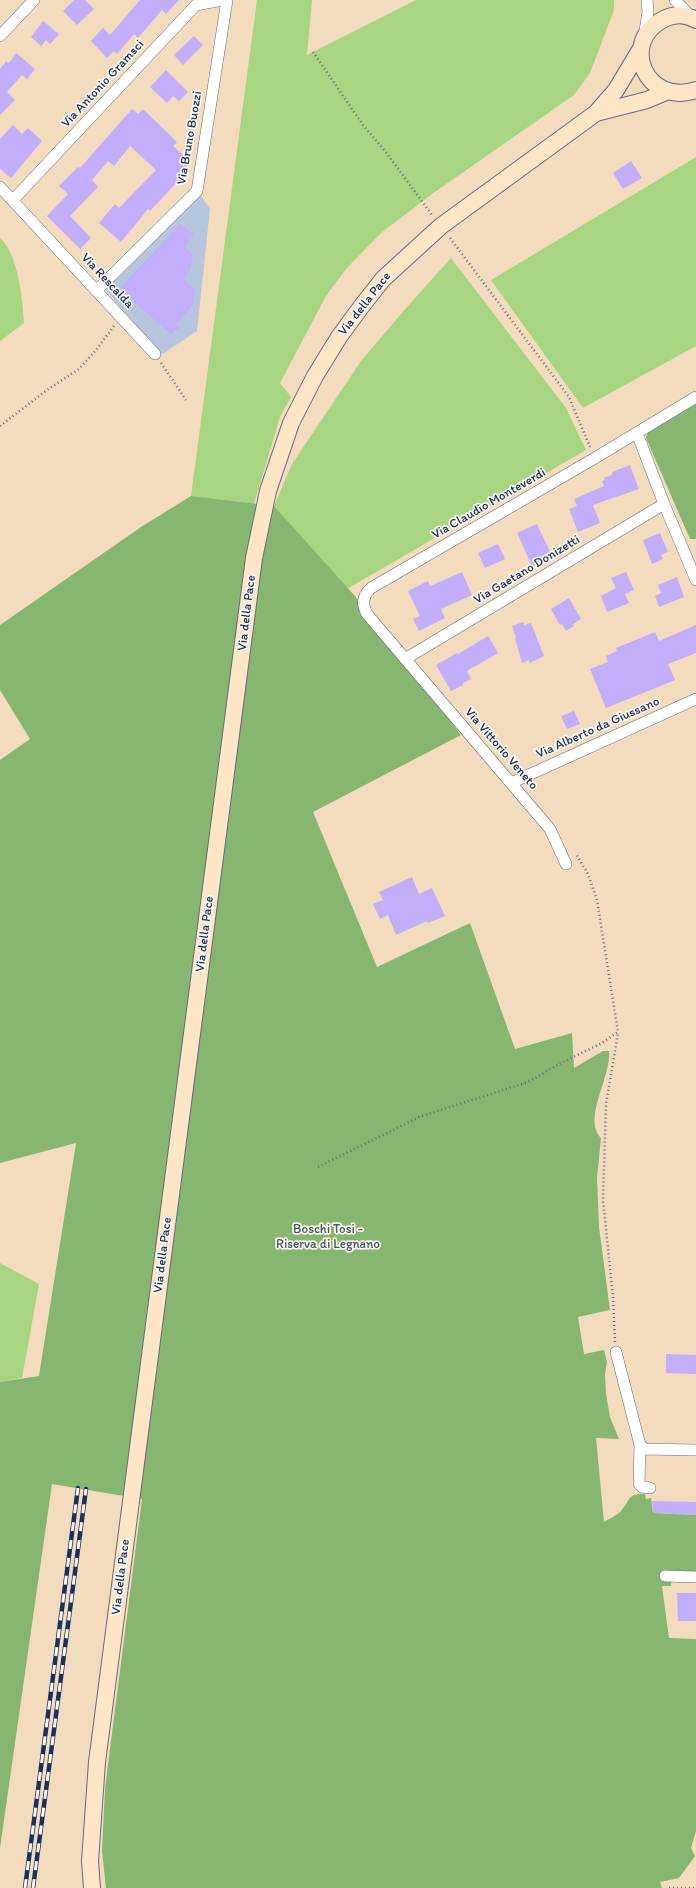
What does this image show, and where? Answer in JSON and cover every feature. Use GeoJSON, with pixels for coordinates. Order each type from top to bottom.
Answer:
{"type":"FeatureCollection","features":[{"type":"Feature","properties":{"kind":"main road","name":"Via della Pace"},"geometry":{"type":"LineString","coordinates":[[92,1888],[90,1861],[97,1762],[252,574],[260,524],[279,456],[291,423],[315,376],[335,344],[383,279],[441,226],[596,113],[616,90],[653,26],[667,18],[678,15],[694,19]]}},
{"type":"Feature","properties":{"kind":"main road"},"geometry":{"type":"LineString","coordinates":[[642,45],[641,63],[646,76],[654,85],[666,92],[676,94],[696,90]]}},
{"type":"Feature","properties":{"kind":"main road","name":"Via della Pace"},"geometry":{"type":"LineString","coordinates":[[596,113],[647,100],[666,92]]}},
{"type":"Feature","properties":{"kind":"street"},"geometry":{"type":"LineString","coordinates":[[0,36],[34,0]]}},
{"type":"Feature","properties":{"kind":"street","name":"Via Antonio Gramsci"},"geometry":{"type":"LineString","coordinates":[[13,200],[196,5],[222,0]]}},
{"type":"Feature","properties":{"kind":"street","name":"Via Bruno Buozzi"},"geometry":{"type":"LineString","coordinates":[[97,290],[197,191],[227,0]]}},
{"type":"Feature","properties":{"kind":"street"},"geometry":{"type":"LineString","coordinates":[[642,45],[648,12],[647,0]]}},
{"type":"Feature","properties":{"kind":"street"},"geometry":{"type":"LineString","coordinates":[[675,0],[694,19]]}},
{"type":"Feature","properties":{"kind":"street","name":"Via Rescalda"},"geometry":{"type":"LineString","coordinates":[[0,187],[155,354]]}},
{"type":"Feature","properties":{"kind":"street","name":"Via Claudio Monteverdi"},"geometry":{"type":"LineString","coordinates":[[405,659],[367,614],[363,603],[367,592],[696,397]]}},
{"type":"Feature","properties":{"kind":"street"},"geometry":{"type":"LineString","coordinates":[[637,433],[664,504],[696,580]]}},
{"type":"Feature","properties":{"kind":"street","name":"Via Gaetano Donizetti"},"geometry":{"type":"LineString","coordinates":[[405,659],[664,504]]}},
{"type":"Feature","properties":{"kind":"street","name":"Via Vittorio Veneto"},"geometry":{"type":"LineString","coordinates":[[405,659],[550,829],[566,864]]}},
{"type":"Feature","properties":{"kind":"street","name":"Via Alberto da Giussano"},"geometry":{"type":"LineString","coordinates":[[511,783],[696,699]]}},
{"type":"Feature","properties":{"kind":"street"},"geometry":{"type":"LineString","coordinates":[[616,1352],[640,1445],[639,1484],[642,1488],[650,1488]]}},
{"type":"Feature","properties":{"kind":"street"},"geometry":{"type":"LineString","coordinates":[[640,1445],[645,1449],[696,1450]]}},
{"type":"Feature","properties":{"kind":"street"},"geometry":{"type":"LineString","coordinates":[[665,1576],[696,1577]]}},
{"type":"Feature","properties":{"kind":"path"},"geometry":{"type":"LineString","coordinates":[[313,52],[363,125],[385,151],[569,397],[595,458]]}},
{"type":"Feature","properties":{"kind":"path"},"geometry":{"type":"LineString","coordinates":[[0,426],[47,390],[79,369],[96,350],[121,316]]}},
{"type":"Feature","properties":{"kind":"path"},"geometry":{"type":"LineString","coordinates":[[155,354],[186,400]]}},
{"type":"Feature","properties":{"kind":"path"},"geometry":{"type":"LineString","coordinates":[[573,851],[588,874],[597,900],[618,1032],[606,1104],[603,1200],[613,1298],[616,1352]]}},
{"type":"Feature","properties":{"kind":"path"},"geometry":{"type":"LineString","coordinates":[[318,1167],[419,1117],[528,1082],[602,1043],[618,1032]]}},
{"type":"Feature","properties":{"kind":"path"},"geometry":{"type":"LineString","coordinates":[[669,1888],[696,1888]]}},
{"type":"Feature","properties":{"kind":"shaded area"},"geometry":{"type":"Polygon","coordinates":[[[199,193],[210,209],[197,331],[161,355],[105,289],[199,193]]]}},
{"type":"Feature","properties":{"kind":"green space"},"geometry":{"type":"Polygon","coordinates":[[[257,0],[312,0],[307,55],[416,0],[614,0],[614,10],[590,73],[574,95],[432,194],[381,233],[346,269],[326,296],[280,383],[291,397],[280,417],[254,504],[191,496],[257,0]]]}},
{"type":"Feature","properties":{"kind":"green space"},"geometry":{"type":"Polygon","coordinates":[[[696,157],[696,346],[583,408],[491,280],[696,157]]]}},
{"type":"Feature","properties":{"kind":"green space"},"geometry":{"type":"Polygon","coordinates":[[[0,238],[6,245],[15,266],[21,290],[24,323],[0,341],[0,238]]]}},
{"type":"Feature","properties":{"kind":"green space"},"geometry":{"type":"Polygon","coordinates":[[[451,258],[566,408],[586,450],[347,589],[274,506],[292,464],[361,361],[451,258]]]}},
{"type":"Feature","properties":{"kind":"green space"},"geometry":{"type":"Polygon","coordinates":[[[696,400],[696,539],[690,539],[646,438],[649,430],[696,400]]]}},
{"type":"Feature","properties":{"kind":"green space","name":"Boschi Tosi - Riserva di Legnano"},"geometry":{"type":"Polygon","coordinates":[[[191,496],[274,506],[362,604],[461,735],[313,812],[377,967],[470,923],[515,1049],[572,1033],[574,1068],[603,1051],[609,1051],[609,1061],[596,1108],[595,1119],[596,1130],[601,1138],[597,1178],[599,1227],[610,1310],[578,1317],[584,1354],[604,1350],[607,1362],[605,1374],[606,1394],[610,1417],[619,1439],[596,1438],[604,1522],[621,1511],[632,1496],[639,1494],[645,1494],[646,1499],[651,1498],[653,1513],[696,1515],[696,1571],[672,1571],[671,1586],[662,1586],[669,1638],[696,1639],[696,1831],[691,1848],[695,1856],[679,1878],[660,1882],[662,1888],[106,1888],[102,1851],[105,1788],[142,1499],[52,1484],[0,1848],[0,1382],[39,1376],[76,1143],[0,1163],[0,760],[30,739],[0,690],[0,625],[141,527],[191,496]]]}},
{"type":"Feature","properties":{"kind":"green space"},"geometry":{"type":"Polygon","coordinates":[[[0,1263],[39,1284],[22,1378],[0,1382],[0,1263]]]}},
{"type":"Feature","properties":{"kind":"building"},"geometry":{"type":"Polygon","coordinates":[[[74,0],[85,0],[94,9],[77,25],[63,11],[74,0]]]}},
{"type":"Feature","properties":{"kind":"building"},"geometry":{"type":"Polygon","coordinates":[[[140,0],[179,0],[166,14],[162,10],[138,38],[134,34],[117,54],[114,51],[107,58],[91,41],[103,28],[110,35],[140,0]]]}},
{"type":"Feature","properties":{"kind":"building"},"geometry":{"type":"Polygon","coordinates":[[[43,21],[59,34],[50,44],[46,40],[41,46],[31,37],[43,21]]]}},
{"type":"Feature","properties":{"kind":"building"},"geometry":{"type":"Polygon","coordinates":[[[194,36],[203,45],[183,65],[174,55],[194,36]]]}},
{"type":"Feature","properties":{"kind":"building"},"geometry":{"type":"Polygon","coordinates":[[[16,53],[35,69],[27,79],[22,75],[7,92],[15,100],[0,115],[0,69],[6,61],[9,63],[16,53]]]}},
{"type":"Feature","properties":{"kind":"building"},"geometry":{"type":"Polygon","coordinates":[[[166,70],[188,92],[179,101],[173,96],[167,103],[150,87],[166,70]]]}},
{"type":"Feature","properties":{"kind":"building"},"geometry":{"type":"Polygon","coordinates":[[[132,109],[138,114],[143,109],[177,142],[173,146],[189,160],[182,177],[150,211],[148,209],[121,242],[99,223],[115,204],[119,208],[156,170],[130,146],[114,166],[108,161],[92,180],[98,187],[70,216],[91,238],[80,249],[47,216],[68,194],[59,186],[78,167],[80,168],[132,109]]]}},
{"type":"Feature","properties":{"kind":"building"},"geometry":{"type":"Polygon","coordinates":[[[13,125],[22,134],[28,128],[42,141],[11,178],[0,169],[0,139],[13,125]]]}},
{"type":"Feature","properties":{"kind":"building"},"geometry":{"type":"Polygon","coordinates":[[[631,161],[642,178],[623,189],[613,173],[631,161]]]}},
{"type":"Feature","properties":{"kind":"building"},"geometry":{"type":"Polygon","coordinates":[[[180,224],[194,234],[184,248],[193,254],[190,270],[183,279],[195,290],[193,305],[176,324],[179,328],[171,334],[119,289],[180,224]]]}},
{"type":"Feature","properties":{"kind":"building"},"geometry":{"type":"Polygon","coordinates":[[[630,465],[639,489],[593,505],[600,523],[578,532],[569,509],[577,506],[574,499],[604,486],[602,481],[605,480],[604,478],[612,475],[612,472],[630,465]]]}},
{"type":"Feature","properties":{"kind":"building"},"geometry":{"type":"Polygon","coordinates":[[[537,524],[552,556],[532,566],[517,533],[537,524]]]}},
{"type":"Feature","properties":{"kind":"building"},"geometry":{"type":"Polygon","coordinates":[[[660,533],[668,552],[661,555],[663,559],[652,564],[643,540],[660,533]]]}},
{"type":"Feature","properties":{"kind":"building"},"geometry":{"type":"Polygon","coordinates":[[[498,544],[505,559],[485,568],[478,553],[498,544]]]}},
{"type":"Feature","properties":{"kind":"building"},"geometry":{"type":"Polygon","coordinates":[[[462,572],[472,595],[441,609],[445,618],[419,631],[413,619],[420,616],[408,591],[428,581],[430,586],[462,572]]]}},
{"type":"Feature","properties":{"kind":"building"},"geometry":{"type":"Polygon","coordinates":[[[626,572],[634,590],[625,594],[629,603],[607,612],[601,596],[616,588],[611,578],[626,572]]]}},
{"type":"Feature","properties":{"kind":"building"},"geometry":{"type":"Polygon","coordinates":[[[677,577],[684,597],[659,607],[655,596],[661,593],[658,585],[677,577]]]}},
{"type":"Feature","properties":{"kind":"building"},"geometry":{"type":"Polygon","coordinates":[[[569,598],[581,619],[566,631],[562,624],[560,625],[551,609],[569,598]]]}},
{"type":"Feature","properties":{"kind":"building"},"geometry":{"type":"Polygon","coordinates":[[[523,622],[524,625],[531,623],[544,656],[530,663],[529,660],[522,663],[512,626],[523,622]]]}},
{"type":"Feature","properties":{"kind":"building"},"geometry":{"type":"Polygon","coordinates":[[[696,625],[696,653],[668,664],[675,680],[606,708],[590,669],[608,662],[606,656],[617,651],[616,648],[655,632],[659,641],[696,625]]]}},
{"type":"Feature","properties":{"kind":"building"},"geometry":{"type":"Polygon","coordinates":[[[488,636],[498,653],[467,671],[471,679],[451,691],[436,665],[488,636]]]}},
{"type":"Feature","properties":{"kind":"building"},"geometry":{"type":"Polygon","coordinates":[[[574,711],[580,724],[567,729],[561,716],[574,711]]]}},
{"type":"Feature","properties":{"kind":"building"},"geometry":{"type":"Polygon","coordinates":[[[412,877],[419,894],[432,888],[445,916],[428,923],[427,921],[396,935],[388,915],[380,919],[373,904],[383,900],[379,892],[412,877]]]}},
{"type":"Feature","properties":{"kind":"building"},"geometry":{"type":"Polygon","coordinates":[[[666,1354],[696,1355],[696,1374],[666,1373],[666,1354]]]}},
{"type":"Feature","properties":{"kind":"building"},"geometry":{"type":"Polygon","coordinates":[[[652,1501],[696,1502],[696,1515],[653,1513],[652,1501]]]}},
{"type":"Feature","properties":{"kind":"building"},"geometry":{"type":"Polygon","coordinates":[[[677,1593],[696,1593],[696,1621],[678,1621],[677,1593]]]}},
{"type":"Feature","properties":{"kind":"railway"},"geometry":{"type":"LineString","coordinates":[[25,1888],[78,1488]]}},
{"type":"Feature","properties":{"kind":"railway"},"geometry":{"type":"LineString","coordinates":[[33,1888],[86,1489]]}}]}
